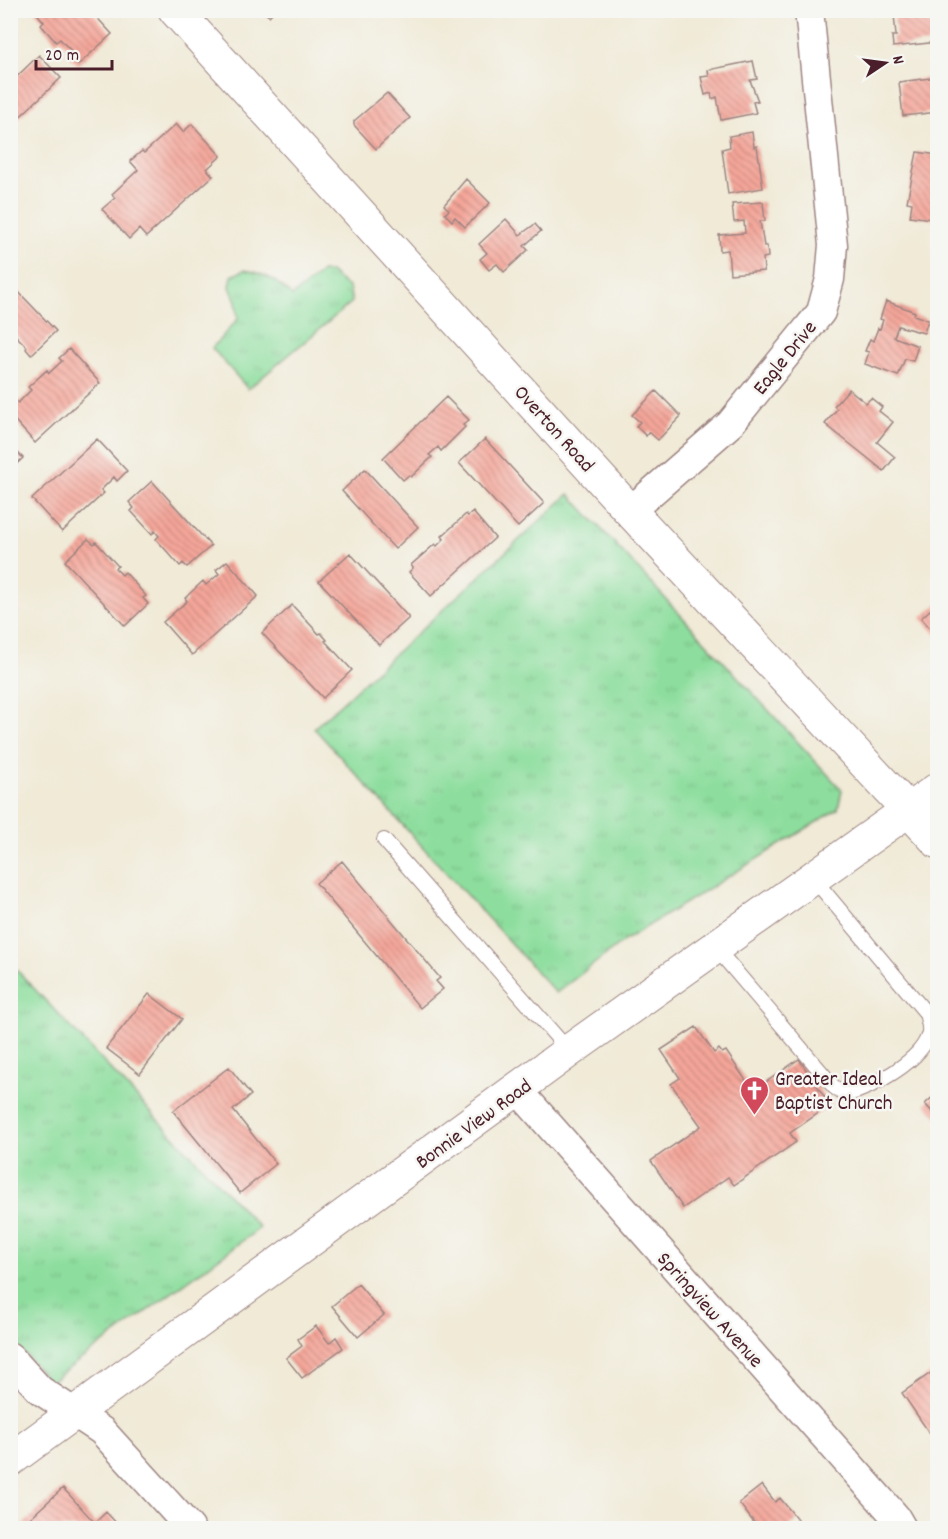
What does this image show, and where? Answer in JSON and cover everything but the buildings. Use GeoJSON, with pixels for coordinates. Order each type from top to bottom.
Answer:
{"type":"FeatureCollection","features":[{"type":"Feature","properties":{"kind":"street","name":"Overton Road"},"geometry":{"type":"LineString","coordinates":[[175,10],[630,511],[938,842]]}},
{"type":"Feature","properties":{"kind":"street","name":"Eagle Drive"},"geometry":{"type":"LineString","coordinates":[[630,511],[730,424],[821,312],[830,279],[833,245],[809,10]]}},
{"type":"Feature","properties":{"kind":"street","name":"Bonnie View Road"},"geometry":{"type":"LineString","coordinates":[[10,1460],[569,1051],[938,789]]}},
{"type":"Feature","properties":{"kind":"street","name":"Springview Avenue"},"geometry":{"type":"LineString","coordinates":[[518,1090],[895,1516],[902,1528]]}},
{"type":"Feature","properties":{"kind":"street"},"geometry":{"type":"LineString","coordinates":[[10,1357],[40,1390],[102,1431],[190,1528]]}},
{"type":"Feature","properties":{"kind":"lane"},"geometry":{"type":"LineString","coordinates":[[384,840],[569,1051]]}},
{"type":"Feature","properties":{"kind":"lane"},"geometry":{"type":"LineString","coordinates":[[715,947],[834,1087],[845,1095],[862,1091],[902,1066],[919,1051],[929,1031],[926,1013],[813,878]]}},
{"type":"Feature","properties":{"kind":"green space"},"geometry":{"type":"Polygon","coordinates":[[[244,270],[270,278],[292,296],[322,272],[330,272],[349,288],[352,302],[248,389],[212,348],[238,319],[236,301],[230,287],[232,276],[244,270]]]}},
{"type":"Feature","properties":{"kind":"green space"},"geometry":{"type":"Polygon","coordinates":[[[569,494],[842,790],[838,809],[625,940],[556,993],[314,728],[569,494]]]}},
{"type":"Feature","properties":{"kind":"green space"},"geometry":{"type":"Polygon","coordinates":[[[11,964],[260,1228],[50,1382],[11,1339],[11,964]]]}},
{"type":"Feature","properties":{"kind":"place","name":"Greater Ideal Baptist Church"},"geometry":{"type":"Point","coordinates":[754,1116]}}]}
